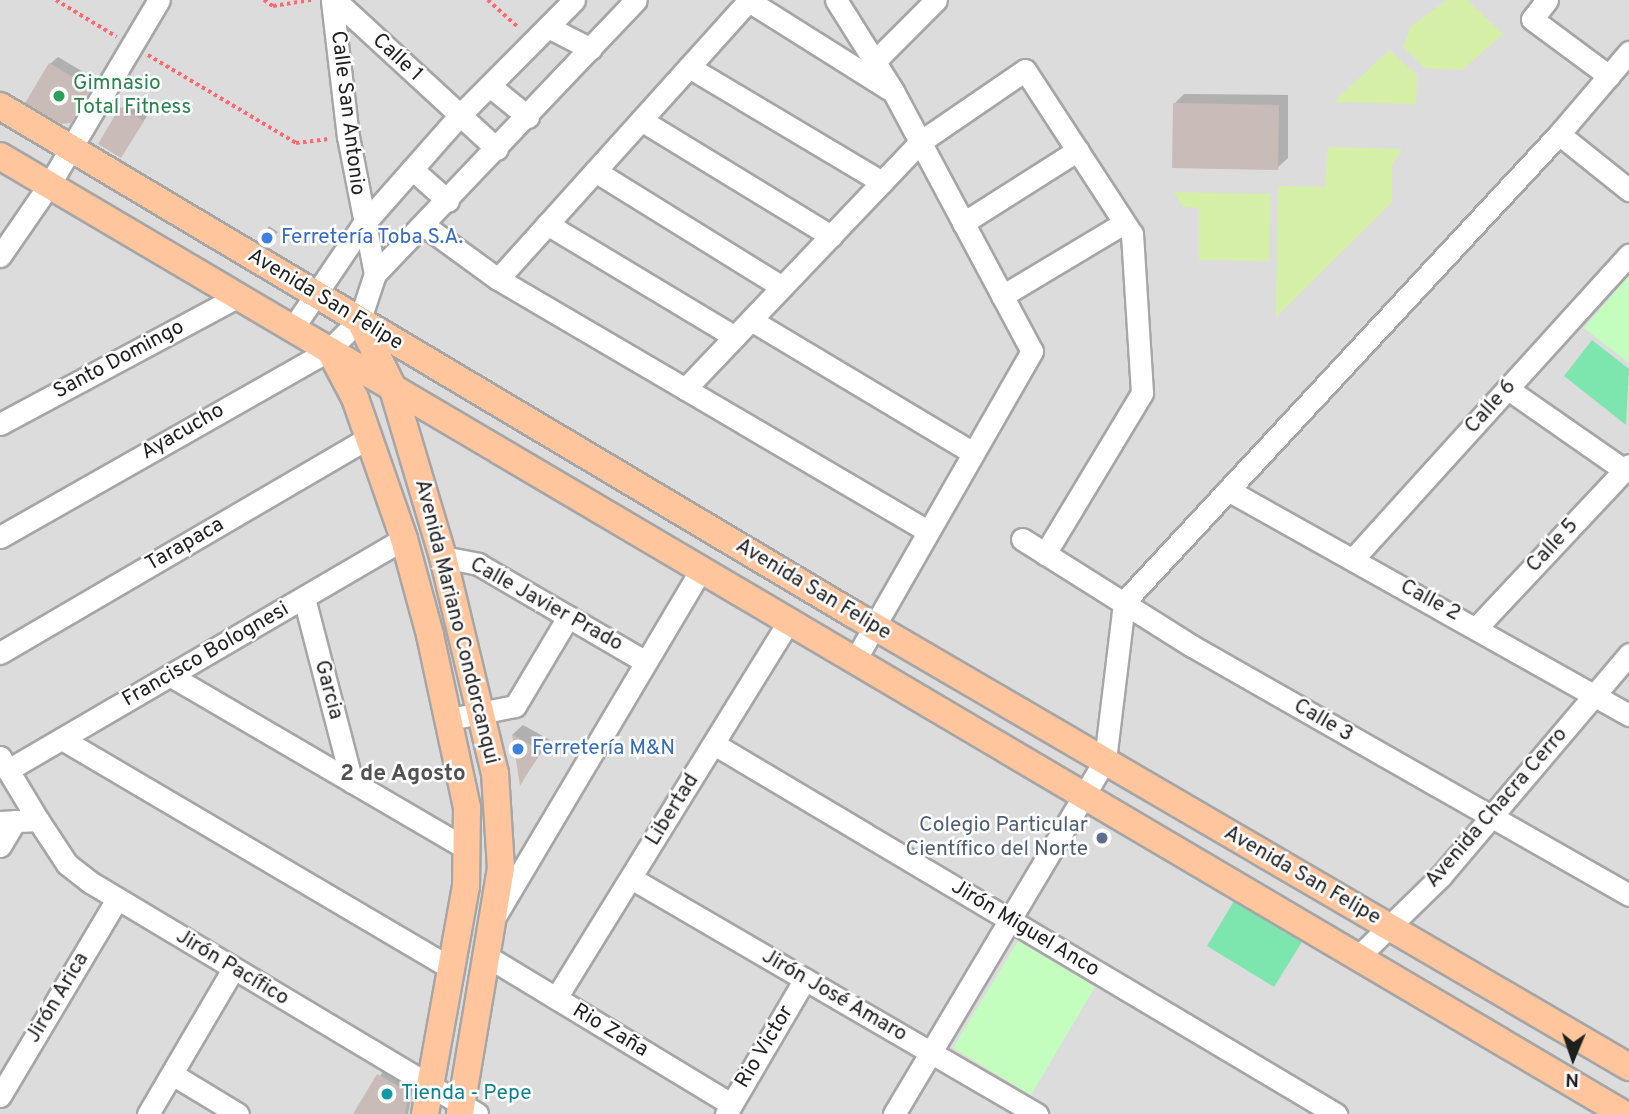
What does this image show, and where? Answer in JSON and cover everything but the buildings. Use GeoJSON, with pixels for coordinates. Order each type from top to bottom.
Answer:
{"type":"FeatureCollection","features":[{"type":"Feature","properties":{"kind":"main road","name":"Avenida San Felipe"},"geometry":{"type":"LineString","coordinates":[[0,106],[875,627],[1629,1068]]}},
{"type":"Feature","properties":{"kind":"main road","name":"Avenida San Felipe"},"geometry":{"type":"LineString","coordinates":[[0,156],[1624,1114]]}},
{"type":"Feature","properties":{"kind":"main road","name":"Avenida Mariano Condorcanqui"},"geometry":{"type":"LineString","coordinates":[[360,319],[392,386],[443,557],[482,713],[500,816],[494,917],[466,1111]]}},
{"type":"Feature","properties":{"kind":"main road","name":"Avenida Mariano Condorcanqui"},"geometry":{"type":"LineString","coordinates":[[329,350],[355,398],[404,539],[450,719],[467,807],[466,886],[425,1114]]}},
{"type":"Feature","properties":{"kind":"street"},"geometry":{"type":"LineString","coordinates":[[0,256],[49,185],[159,0]]}},
{"type":"Feature","properties":{"kind":"street","name":"Calle 1"},"geometry":{"type":"LineString","coordinates":[[334,0],[497,149]]}},
{"type":"Feature","properties":{"kind":"street","name":"Calle San Antonio"},"geometry":{"type":"LineString","coordinates":[[334,0],[348,137],[362,226]]}},
{"type":"Feature","properties":{"kind":"street"},"geometry":{"type":"LineString","coordinates":[[293,328],[314,293],[362,226],[459,116],[574,0]]}},
{"type":"Feature","properties":{"kind":"street"},"geometry":{"type":"LineString","coordinates":[[360,319],[375,274],[425,226],[636,0]]}},
{"type":"Feature","properties":{"kind":"street"},"geometry":{"type":"LineString","coordinates":[[498,279],[749,0],[893,91]]}},
{"type":"Feature","properties":{"kind":"street"},"geometry":{"type":"LineString","coordinates":[[874,61],[936,0]]}},
{"type":"Feature","properties":{"kind":"street"},"geometry":{"type":"LineString","coordinates":[[1548,0],[1532,19],[1609,76]]}},
{"type":"Feature","properties":{"kind":"street"},"geometry":{"type":"LineString","coordinates":[[838,1],[893,91],[1032,351],[855,660]]}},
{"type":"Feature","properties":{"kind":"street"},"geometry":{"type":"LineString","coordinates":[[541,34],[590,49]]}},
{"type":"Feature","properties":{"kind":"street"},"geometry":{"type":"LineString","coordinates":[[894,1114],[1105,760],[1124,602],[1559,135],[1629,52]]}},
{"type":"Feature","properties":{"kind":"street"},"geometry":{"type":"LineString","coordinates":[[689,66],[882,183]]}},
{"type":"Feature","properties":{"kind":"street"},"geometry":{"type":"LineString","coordinates":[[685,389],[920,142],[1026,70],[1132,234],[1142,393],[1045,554]]}},
{"type":"Feature","properties":{"kind":"street"},"geometry":{"type":"LineString","coordinates":[[490,86],[527,117]]}},
{"type":"Feature","properties":{"kind":"street"},"geometry":{"type":"LineString","coordinates":[[641,120],[831,236]]}},
{"type":"Feature","properties":{"kind":"street"},"geometry":{"type":"LineString","coordinates":[[1559,135],[1629,190]]}},
{"type":"Feature","properties":{"kind":"street"},"geometry":{"type":"LineString","coordinates":[[963,223],[1078,150]]}},
{"type":"Feature","properties":{"kind":"street"},"geometry":{"type":"LineString","coordinates":[[412,169],[448,201]]}},
{"type":"Feature","properties":{"kind":"street"},"geometry":{"type":"LineString","coordinates":[[595,171],[782,287]]}},
{"type":"Feature","properties":{"kind":"street"},"geometry":{"type":"LineString","coordinates":[[1002,296],[1124,223]]}},
{"type":"Feature","properties":{"kind":"street"},"geometry":{"type":"LineString","coordinates":[[547,224],[735,337]]}},
{"type":"Feature","properties":{"kind":"street"},"geometry":{"type":"LineString","coordinates":[[362,226],[375,274]]}},
{"type":"Feature","properties":{"kind":"street"},"geometry":{"type":"LineString","coordinates":[[425,226],[498,279],[928,531]]}},
{"type":"Feature","properties":{"kind":"street","name":"Calle 6"},"geometry":{"type":"LineString","coordinates":[[1353,559],[1629,256]]}},
{"type":"Feature","properties":{"kind":"street","name":"Santo Domingo"},"geometry":{"type":"LineString","coordinates":[[0,424],[239,296]]}},
{"type":"Feature","properties":{"kind":"street","name":"Ayacucho"},"geometry":{"type":"LineString","coordinates":[[0,537],[329,350],[360,319]]}},
{"type":"Feature","properties":{"kind":"street"},"geometry":{"type":"LineString","coordinates":[[751,320],[973,453]]}},
{"type":"Feature","properties":{"kind":"street"},"geometry":{"type":"LineString","coordinates":[[1508,389],[1626,467]]}},
{"type":"Feature","properties":{"kind":"street","name":"Tarapaca"},"geometry":{"type":"LineString","coordinates":[[0,653],[370,438]]}},
{"type":"Feature","properties":{"kind":"street","name":"Calle 5"},"geometry":{"type":"LineString","coordinates":[[1478,626],[1626,467]]}},
{"type":"Feature","properties":{"kind":"street","name":"Calle 2"},"geometry":{"type":"LineString","coordinates":[[1228,490],[1478,626],[1629,715]]}},
{"type":"Feature","properties":{"kind":"street","name":"Francisco Bolognesi"},"geometry":{"type":"LineString","coordinates":[[4,764],[62,739],[404,539]]}},
{"type":"Feature","properties":{"kind":"street","name":"Calle 3"},"geometry":{"type":"LineString","coordinates":[[1022,539],[1192,646],[1629,895]]}},
{"type":"Feature","properties":{"kind":"street","name":"Calle Javier Prado"},"geometry":{"type":"LineString","coordinates":[[443,557],[478,564],[646,662]]}},
{"type":"Feature","properties":{"kind":"street"},"geometry":{"type":"LineString","coordinates":[[494,917],[701,569]]}},
{"type":"Feature","properties":{"kind":"street","name":"Garcia"},"geometry":{"type":"LineString","coordinates":[[304,598],[352,782]]}},
{"type":"Feature","properties":{"kind":"street"},"geometry":{"type":"LineString","coordinates":[[450,719],[515,706],[568,617]]}},
{"type":"Feature","properties":{"kind":"street","name":"Libertad"},"geometry":{"type":"LineString","coordinates":[[556,998],[789,621]]}},
{"type":"Feature","properties":{"kind":"street","name":"Avenida Chacra Cerro"},"geometry":{"type":"LineString","coordinates":[[1358,957],[1494,817],[1629,654]]}},
{"type":"Feature","properties":{"kind":"street"},"geometry":{"type":"LineString","coordinates":[[170,676],[467,849]]}},
{"type":"Feature","properties":{"kind":"street"},"geometry":{"type":"LineString","coordinates":[[62,739],[451,968]]}},
{"type":"Feature","properties":{"kind":"street","name":"Jirón Miguel Anco"},"geometry":{"type":"LineString","coordinates":[[714,744],[1336,1114]]}},
{"type":"Feature","properties":{"kind":"street","name":"Jirón Pacífico"},"geometry":{"type":"LineString","coordinates":[[4,764],[67,864],[117,899],[430,1086],[466,1111]]}},
{"type":"Feature","properties":{"kind":"street"},"geometry":{"type":"LineString","coordinates":[[0,846],[7,822],[37,820]]}},
{"type":"Feature","properties":{"kind":"street","name":"Jirón José Amaro"},"geometry":{"type":"LineString","coordinates":[[631,878],[1037,1114]]}},
{"type":"Feature","properties":{"kind":"street","name":"Jirón Arica"},"geometry":{"type":"LineString","coordinates":[[0,1096],[117,899]]}},
{"type":"Feature","properties":{"kind":"street","name":"Rio Zaña"},"geometry":{"type":"LineString","coordinates":[[488,957],[729,1109]]}},
{"type":"Feature","properties":{"kind":"street"},"geometry":{"type":"LineString","coordinates":[[148,1114],[233,969]]}},
{"type":"Feature","properties":{"kind":"street","name":"Rio Victor"},"geometry":{"type":"LineString","coordinates":[[729,1109],[805,979]]}},
{"type":"Feature","properties":{"kind":"street"},"geometry":{"type":"LineString","coordinates":[[172,1074],[238,1114]]}},
{"type":"Feature","properties":{"kind":"path"},"geometry":{"type":"LineString","coordinates":[[56,0],[296,143],[348,137]]}},
{"type":"Feature","properties":{"kind":"path"},"geometry":{"type":"LineString","coordinates":[[264,0],[273,6],[313,0]]}},
{"type":"Feature","properties":{"kind":"path"},"geometry":{"type":"LineString","coordinates":[[488,0],[541,34]]}},
{"type":"Feature","properties":{"kind":"shaded area"},"geometry":{"type":"Polygon","coordinates":[[[0,0],[1629,0],[1629,1114],[0,1114],[0,0]]]}},
{"type":"Feature","properties":{"kind":"green space"},"geometry":{"type":"Polygon","coordinates":[[[1447,0],[1467,0],[1503,34],[1462,70],[1425,68],[1403,47],[1411,26],[1447,0]]]}},
{"type":"Feature","properties":{"kind":"green space"},"geometry":{"type":"Polygon","coordinates":[[[1389,50],[1417,75],[1416,104],[1334,102],[1389,50]]]}},
{"type":"Feature","properties":{"kind":"green space"},"geometry":{"type":"Polygon","coordinates":[[[1328,147],[1402,149],[1392,165],[1392,202],[1276,317],[1278,186],[1325,187],[1328,147]]]}},
{"type":"Feature","properties":{"kind":"green space"},"geometry":{"type":"Polygon","coordinates":[[[1174,192],[1270,194],[1269,261],[1199,260],[1199,208],[1183,207],[1174,192]]]}},
{"type":"Feature","properties":{"kind":"green space"},"geometry":{"type":"Polygon","coordinates":[[[1629,276],[1629,363],[1584,328],[1629,276]]]}},
{"type":"Feature","properties":{"kind":"green space"},"geometry":{"type":"Polygon","coordinates":[[[1592,340],[1629,369],[1626,425],[1564,376],[1592,340]]]}},
{"type":"Feature","properties":{"kind":"green space"},"geometry":{"type":"Polygon","coordinates":[[[1234,901],[1302,942],[1274,987],[1207,946],[1234,901]]]}},
{"type":"Feature","properties":{"kind":"green space"},"geometry":{"type":"Polygon","coordinates":[[[1018,941],[1095,987],[1031,1095],[953,1048],[1018,941]]]}},
{"type":"Feature","properties":{"kind":"place","name":"Gimnasio Total Fitness"},"geometry":{"type":"Point","coordinates":[59,96]}},
{"type":"Feature","properties":{"kind":"place","name":"Ferretería Toba S.A."},"geometry":{"type":"Point","coordinates":[267,238]}},
{"type":"Feature","properties":{"kind":"place","name":"Ferretería M&N"},"geometry":{"type":"Point","coordinates":[518,749]}},
{"type":"Feature","properties":{"kind":"place","name":"Colegio Particular Científico del Norte"},"geometry":{"type":"Point","coordinates":[1102,838]}},
{"type":"Feature","properties":{"kind":"place","name":"Tienda - Pepe"},"geometry":{"type":"Point","coordinates":[387,1094]}},
{"type":"Feature","properties":{"kind":"district","name":"2 de Agosto"},"geometry":{"type":"Point","coordinates":[403,775]}}]}
